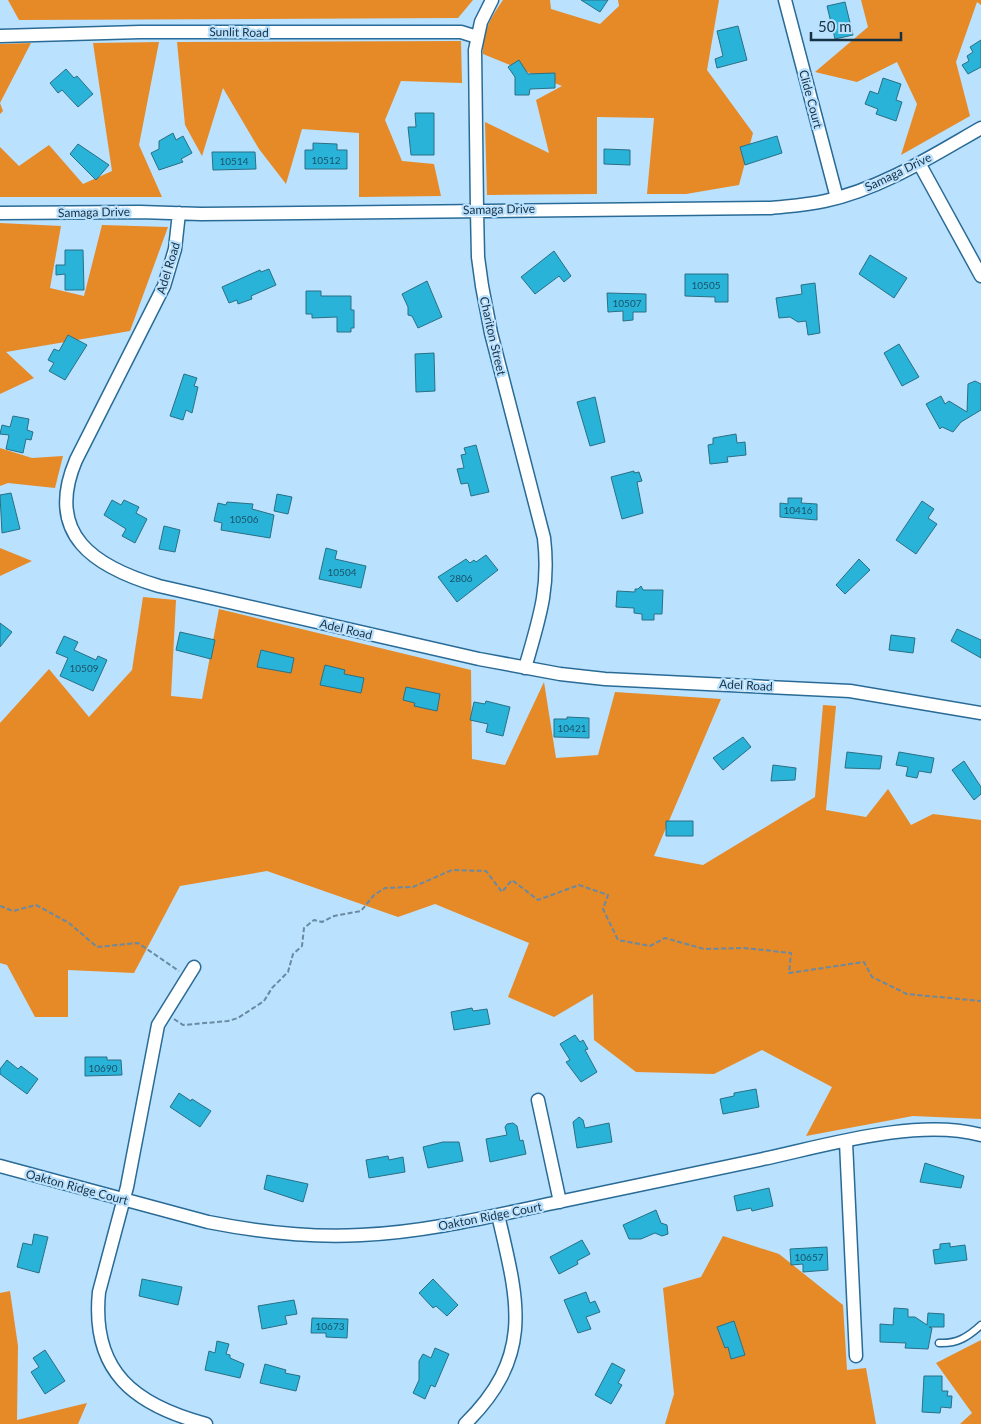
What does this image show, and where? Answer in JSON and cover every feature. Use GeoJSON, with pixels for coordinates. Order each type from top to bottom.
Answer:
{"type":"FeatureCollection","features":[{"type":"Feature","properties":{"kind":"street","name":"Chariton Street"},"geometry":{"type":"LineString","coordinates":[[492,0],[477,37],[478,257],[491,333],[544,538],[546,583],[541,617],[525,668]]}},
{"type":"Feature","properties":{"kind":"street","name":"Clide Court"},"geometry":{"type":"LineString","coordinates":[[785,0],[837,198]]}},
{"type":"Feature","properties":{"kind":"street","name":"Sunlit Road"},"geometry":{"type":"LineString","coordinates":[[0,36],[140,32],[461,32],[477,37]]}},
{"type":"Feature","properties":{"kind":"street","name":"Samaga Drive"},"geometry":{"type":"LineString","coordinates":[[0,213],[771,208],[804,205],[837,198],[864,189],[919,163],[981,128]]}},
{"type":"Feature","properties":{"kind":"street"},"geometry":{"type":"LineString","coordinates":[[919,163],[981,276]]}},
{"type":"Feature","properties":{"kind":"street","name":"Adel Road"},"geometry":{"type":"LineString","coordinates":[[179,213],[175,249],[164,286],[70,474],[65,501],[71,528],[77,539],[94,558],[116,571],[159,586],[525,668],[605,678],[850,691],[981,713]]}},
{"type":"Feature","properties":{"kind":"street"},"geometry":{"type":"LineString","coordinates":[[191,972],[158,1025],[124,1200],[100,1292],[98,1308],[102,1341],[107,1356],[115,1371],[138,1396],[175,1415],[206,1424]]}},
{"type":"Feature","properties":{"kind":"street"},"geometry":{"type":"LineString","coordinates":[[538,1100],[560,1202]]}},
{"type":"Feature","properties":{"kind":"street","name":"Oakton Ridge Court"},"geometry":{"type":"LineString","coordinates":[[0,1166],[124,1200],[243,1229],[313,1236],[361,1235],[408,1231],[498,1215],[907,1131],[930,1129],[981,1135]]}},
{"type":"Feature","properties":{"kind":"street"},"geometry":{"type":"LineString","coordinates":[[846,1142],[856,1356]]}},
{"type":"Feature","properties":{"kind":"street"},"geometry":{"type":"LineString","coordinates":[[465,1424],[481,1408],[500,1380],[510,1360],[516,1331],[514,1290],[498,1215]]}},
{"type":"Feature","properties":{"kind":"lane"},"geometry":{"type":"LineString","coordinates":[[939,1343],[953,1344],[969,1335],[981,1325]]}},
{"type":"Feature","properties":{"kind":"path"},"geometry":{"type":"LineString","coordinates":[[165,1013],[183,1025],[228,1021],[238,1018],[264,1001],[272,988],[288,972],[293,954],[302,946],[304,928],[307,924],[314,920],[322,922],[334,916],[361,911],[374,895],[385,888],[413,887],[452,870],[486,871],[502,892],[512,880],[538,900],[579,885],[608,895],[603,909],[618,940],[650,946],[665,938],[704,949],[744,948],[791,953],[789,973],[864,962],[872,977],[907,994],[981,1001]]}},
{"type":"Feature","properties":{"kind":"path"},"geometry":{"type":"LineString","coordinates":[[0,906],[13,912],[36,906],[69,923],[97,947],[138,943],[191,972]]}},
{"type":"Feature","properties":{"kind":"shaded area"},"geometry":{"type":"Polygon","coordinates":[[[8,0],[473,0],[458,18],[19,20],[8,0]]]}},
{"type":"Feature","properties":{"kind":"shaded area"},"geometry":{"type":"Polygon","coordinates":[[[503,0],[550,0],[551,9],[600,24],[619,6],[618,0],[719,0],[707,70],[753,133],[739,185],[686,194],[647,194],[654,118],[597,117],[597,194],[487,195],[485,122],[549,153],[536,100],[562,86],[483,54],[484,39],[488,25],[503,0]]]}},
{"type":"Feature","properties":{"kind":"shaded area"},"geometry":{"type":"Polygon","coordinates":[[[861,0],[981,0],[981,5],[977,2],[956,62],[970,116],[901,155],[917,104],[897,62],[857,82],[815,72],[868,27],[861,0]]]}},
{"type":"Feature","properties":{"kind":"shaded area"},"geometry":{"type":"Polygon","coordinates":[[[461,41],[462,83],[401,81],[385,120],[402,161],[434,164],[441,196],[359,197],[359,133],[302,129],[286,184],[259,149],[223,88],[202,156],[185,125],[177,42],[461,41]]]}},
{"type":"Feature","properties":{"kind":"shaded area"},"geometry":{"type":"Polygon","coordinates":[[[159,42],[139,145],[162,197],[0,197],[0,147],[19,166],[49,145],[83,184],[112,171],[93,43],[159,42]]]}},
{"type":"Feature","properties":{"kind":"shaded area"},"geometry":{"type":"Polygon","coordinates":[[[31,43],[0,103],[0,44],[31,43]]]}},
{"type":"Feature","properties":{"kind":"shaded area"},"geometry":{"type":"Polygon","coordinates":[[[0,103],[3,111],[0,114],[0,103]]]}},
{"type":"Feature","properties":{"kind":"shaded area"},"geometry":{"type":"Polygon","coordinates":[[[0,223],[61,226],[50,288],[84,296],[102,225],[168,227],[130,331],[6,352],[34,378],[0,394],[0,223]]]}},
{"type":"Feature","properties":{"kind":"shaded area"},"geometry":{"type":"Polygon","coordinates":[[[0,448],[32,458],[63,456],[55,488],[8,483],[0,486],[0,448]]]}},
{"type":"Feature","properties":{"kind":"shaded area"},"geometry":{"type":"Polygon","coordinates":[[[0,548],[32,561],[0,576],[0,548]]]}},
{"type":"Feature","properties":{"kind":"shaded area"},"geometry":{"type":"Polygon","coordinates":[[[143,597],[176,600],[171,696],[202,699],[219,609],[471,670],[472,759],[505,765],[544,682],[556,758],[598,755],[615,692],[721,699],[654,856],[703,865],[815,797],[823,705],[836,706],[826,810],[866,817],[888,789],[911,825],[933,814],[981,820],[981,1119],[913,1116],[806,1136],[832,1087],[762,1050],[714,1074],[636,1072],[594,1040],[593,994],[554,1017],[508,997],[529,943],[435,904],[398,917],[267,871],[180,886],[134,973],[68,970],[68,1017],[35,1017],[7,965],[0,963],[0,723],[49,669],[89,717],[132,670],[143,597]]]}},
{"type":"Feature","properties":{"kind":"shaded area"},"geometry":{"type":"Polygon","coordinates":[[[723,1236],[779,1254],[843,1305],[847,1370],[866,1368],[876,1424],[665,1424],[674,1394],[663,1288],[701,1277],[723,1236]]]}},
{"type":"Feature","properties":{"kind":"shaded area"},"geometry":{"type":"Polygon","coordinates":[[[10,1291],[18,1346],[17,1420],[87,1403],[78,1424],[0,1424],[0,1293],[10,1291]]]}},
{"type":"Feature","properties":{"kind":"shaded area"},"geometry":{"type":"Polygon","coordinates":[[[981,1340],[981,1424],[960,1424],[972,1413],[936,1363],[981,1340]]]}},
{"type":"Feature","properties":{"kind":"building"},"geometry":{"type":"Polygon","coordinates":[[[581,0],[608,0],[600,12],[581,0]]]}},
{"type":"Feature","properties":{"kind":"building"},"geometry":{"type":"Polygon","coordinates":[[[845,2],[853,35],[835,39],[827,6],[845,2]]]}},
{"type":"Feature","properties":{"kind":"building"},"geometry":{"type":"Polygon","coordinates":[[[738,26],[747,60],[717,68],[715,59],[723,56],[717,31],[738,26]]]}},
{"type":"Feature","properties":{"kind":"building"},"geometry":{"type":"Polygon","coordinates":[[[981,40],[981,67],[968,74],[962,65],[969,61],[967,56],[973,52],[970,47],[981,40]]]}},
{"type":"Feature","properties":{"kind":"building"},"geometry":{"type":"Polygon","coordinates":[[[519,60],[528,74],[555,73],[555,88],[530,89],[529,95],[515,95],[515,77],[508,67],[519,60]]]}},
{"type":"Feature","properties":{"kind":"building"},"geometry":{"type":"Polygon","coordinates":[[[66,69],[74,78],[77,76],[93,94],[78,107],[62,90],[58,93],[50,83],[66,69]]]}},
{"type":"Feature","properties":{"kind":"building"},"geometry":{"type":"Polygon","coordinates":[[[883,78],[901,84],[896,100],[902,102],[896,121],[876,114],[878,109],[865,104],[870,91],[878,94],[883,78]]]}},
{"type":"Feature","properties":{"kind":"building"},"geometry":{"type":"Polygon","coordinates":[[[415,113],[434,113],[434,155],[411,155],[408,127],[416,127],[415,113]]]}},
{"type":"Feature","properties":{"kind":"building"},"geometry":{"type":"Polygon","coordinates":[[[173,133],[176,140],[183,136],[192,153],[181,159],[183,162],[159,170],[151,153],[159,149],[159,141],[173,133]]]}},
{"type":"Feature","properties":{"kind":"building"},"geometry":{"type":"Polygon","coordinates":[[[777,136],[782,153],[745,165],[740,147],[777,136]]]}},
{"type":"Feature","properties":{"kind":"building"},"geometry":{"type":"Polygon","coordinates":[[[313,143],[337,144],[337,150],[347,150],[347,169],[305,169],[305,150],[313,150],[313,143]]]}},
{"type":"Feature","properties":{"kind":"building"},"geometry":{"type":"Polygon","coordinates":[[[78,144],[109,165],[96,180],[70,154],[78,144]]]}},
{"type":"Feature","properties":{"kind":"building"},"geometry":{"type":"Polygon","coordinates":[[[604,149],[630,150],[630,165],[604,164],[604,149]]]}},
{"type":"Feature","properties":{"kind":"building"},"geometry":{"type":"Polygon","coordinates":[[[212,152],[255,152],[256,169],[213,170],[212,152]]]}},
{"type":"Feature","properties":{"kind":"building"},"geometry":{"type":"Polygon","coordinates":[[[65,250],[83,250],[84,290],[65,290],[65,274],[56,275],[56,265],[65,265],[65,250]]]}},
{"type":"Feature","properties":{"kind":"building"},"geometry":{"type":"Polygon","coordinates":[[[554,251],[571,276],[564,282],[559,276],[535,294],[521,277],[554,251]]]}},
{"type":"Feature","properties":{"kind":"building"},"geometry":{"type":"Polygon","coordinates":[[[870,255],[907,278],[894,298],[859,274],[870,255]]]}},
{"type":"Feature","properties":{"kind":"building"},"geometry":{"type":"Polygon","coordinates":[[[269,269],[276,285],[251,296],[252,299],[238,304],[237,300],[229,303],[222,287],[260,270],[261,272],[269,269]]]}},
{"type":"Feature","properties":{"kind":"building"},"geometry":{"type":"Polygon","coordinates":[[[685,274],[728,274],[728,302],[715,302],[715,297],[685,296],[685,274]]]}},
{"type":"Feature","properties":{"kind":"building"},"geometry":{"type":"Polygon","coordinates":[[[427,281],[442,317],[418,328],[412,316],[408,315],[408,307],[402,294],[427,281]]]}},
{"type":"Feature","properties":{"kind":"building"},"geometry":{"type":"Polygon","coordinates":[[[815,283],[820,333],[808,335],[806,321],[798,322],[790,317],[779,318],[776,298],[802,294],[801,285],[815,283]]]}},
{"type":"Feature","properties":{"kind":"building"},"geometry":{"type":"Polygon","coordinates":[[[306,291],[321,291],[321,296],[351,296],[351,310],[354,310],[354,328],[351,328],[351,332],[337,332],[337,317],[312,318],[312,314],[306,314],[306,291]]]}},
{"type":"Feature","properties":{"kind":"building"},"geometry":{"type":"Polygon","coordinates":[[[607,293],[646,294],[646,312],[633,312],[633,320],[623,321],[623,311],[608,312],[607,293]]]}},
{"type":"Feature","properties":{"kind":"building"},"geometry":{"type":"Polygon","coordinates":[[[68,335],[87,345],[65,380],[49,371],[54,363],[48,360],[54,349],[59,351],[68,335]]]}},
{"type":"Feature","properties":{"kind":"building"},"geometry":{"type":"Polygon","coordinates":[[[899,344],[919,377],[902,386],[884,353],[899,344]]]}},
{"type":"Feature","properties":{"kind":"building"},"geometry":{"type":"Polygon","coordinates":[[[434,353],[435,391],[416,392],[415,354],[434,353]]]}},
{"type":"Feature","properties":{"kind":"building"},"geometry":{"type":"Polygon","coordinates":[[[184,374],[197,378],[194,386],[198,387],[192,413],[186,410],[183,420],[170,416],[184,374]]]}},
{"type":"Feature","properties":{"kind":"building"},"geometry":{"type":"Polygon","coordinates":[[[975,381],[981,384],[981,410],[961,422],[953,432],[942,427],[940,429],[926,404],[941,396],[945,404],[949,401],[967,412],[968,384],[975,381]]]}},
{"type":"Feature","properties":{"kind":"building"},"geometry":{"type":"Polygon","coordinates":[[[595,397],[605,442],[590,446],[577,402],[595,397]]]}},
{"type":"Feature","properties":{"kind":"building"},"geometry":{"type":"Polygon","coordinates":[[[13,416],[29,419],[27,430],[33,432],[31,440],[26,439],[23,453],[6,449],[9,435],[0,434],[2,425],[10,427],[13,416]]]}},
{"type":"Feature","properties":{"kind":"building"},"geometry":{"type":"Polygon","coordinates":[[[736,434],[737,443],[745,442],[746,455],[727,457],[728,462],[710,464],[708,445],[713,444],[713,438],[736,434]]]}},
{"type":"Feature","properties":{"kind":"building"},"geometry":{"type":"Polygon","coordinates":[[[476,445],[489,492],[471,496],[468,483],[461,484],[457,469],[464,468],[461,455],[466,454],[464,448],[476,445]]]}},
{"type":"Feature","properties":{"kind":"building"},"geometry":{"type":"Polygon","coordinates":[[[634,471],[634,473],[639,472],[642,481],[637,482],[643,513],[622,519],[611,477],[634,471]]]}},
{"type":"Feature","properties":{"kind":"building"},"geometry":{"type":"Polygon","coordinates":[[[11,493],[20,529],[2,533],[0,495],[11,493]]]}},
{"type":"Feature","properties":{"kind":"building"},"geometry":{"type":"Polygon","coordinates":[[[277,494],[292,497],[288,514],[274,511],[277,494]]]}},
{"type":"Feature","properties":{"kind":"building"},"geometry":{"type":"Polygon","coordinates":[[[788,498],[802,498],[801,503],[817,504],[817,520],[780,517],[780,503],[788,504],[788,498]]]}},
{"type":"Feature","properties":{"kind":"building"},"geometry":{"type":"Polygon","coordinates":[[[112,500],[121,505],[124,500],[139,507],[136,513],[147,519],[135,543],[122,536],[126,529],[104,515],[112,500]]]}},
{"type":"Feature","properties":{"kind":"building"},"geometry":{"type":"Polygon","coordinates":[[[922,501],[934,509],[928,518],[937,524],[916,554],[896,540],[922,501]]]}},
{"type":"Feature","properties":{"kind":"building"},"geometry":{"type":"Polygon","coordinates":[[[227,502],[253,504],[252,509],[274,515],[270,538],[221,530],[222,523],[214,521],[218,503],[226,505],[227,502]]]}},
{"type":"Feature","properties":{"kind":"building"},"geometry":{"type":"Polygon","coordinates":[[[164,526],[180,530],[175,552],[159,549],[164,526]]]}},
{"type":"Feature","properties":{"kind":"building"},"geometry":{"type":"Polygon","coordinates":[[[326,548],[337,551],[335,559],[366,566],[361,588],[319,579],[326,548]]]}},
{"type":"Feature","properties":{"kind":"building"},"geometry":{"type":"Polygon","coordinates":[[[486,555],[498,570],[457,602],[438,577],[466,559],[470,563],[474,560],[476,562],[486,555]]]}},
{"type":"Feature","properties":{"kind":"building"},"geometry":{"type":"Polygon","coordinates":[[[859,559],[870,570],[845,594],[836,585],[859,559]]]}},
{"type":"Feature","properties":{"kind":"building"},"geometry":{"type":"Polygon","coordinates":[[[641,586],[643,590],[663,590],[662,614],[654,614],[654,620],[642,620],[642,614],[634,613],[634,608],[616,607],[617,591],[635,592],[635,589],[641,586]]]}},
{"type":"Feature","properties":{"kind":"building"},"geometry":{"type":"Polygon","coordinates":[[[0,623],[12,632],[0,647],[0,623]]]}},
{"type":"Feature","properties":{"kind":"building"},"geometry":{"type":"Polygon","coordinates":[[[957,629],[981,640],[981,658],[951,641],[957,629]]]}},
{"type":"Feature","properties":{"kind":"building"},"geometry":{"type":"Polygon","coordinates":[[[180,632],[215,640],[211,659],[176,650],[180,632]]]}},
{"type":"Feature","properties":{"kind":"building"},"geometry":{"type":"Polygon","coordinates":[[[891,635],[915,638],[913,653],[889,650],[891,635]]]}},
{"type":"Feature","properties":{"kind":"building"},"geometry":{"type":"Polygon","coordinates":[[[64,636],[78,642],[74,650],[96,660],[98,656],[107,660],[93,691],[60,676],[68,658],[56,653],[64,636]]]}},
{"type":"Feature","properties":{"kind":"building"},"geometry":{"type":"Polygon","coordinates":[[[261,650],[294,658],[291,673],[257,667],[261,650]]]}},
{"type":"Feature","properties":{"kind":"building"},"geometry":{"type":"Polygon","coordinates":[[[325,665],[345,670],[344,674],[364,678],[361,693],[320,685],[325,665]]]}},
{"type":"Feature","properties":{"kind":"building"},"geometry":{"type":"Polygon","coordinates":[[[406,687],[440,694],[437,711],[414,706],[415,703],[403,700],[406,687]]]}},
{"type":"Feature","properties":{"kind":"building"},"geometry":{"type":"Polygon","coordinates":[[[486,701],[510,707],[503,736],[486,732],[488,724],[470,720],[474,702],[485,704],[486,701]]]}},
{"type":"Feature","properties":{"kind":"building"},"geometry":{"type":"Polygon","coordinates":[[[567,717],[589,718],[589,738],[554,737],[554,719],[567,719],[567,717]]]}},
{"type":"Feature","properties":{"kind":"building"},"geometry":{"type":"Polygon","coordinates":[[[743,737],[751,747],[723,770],[713,758],[743,737]]]}},
{"type":"Feature","properties":{"kind":"building"},"geometry":{"type":"Polygon","coordinates":[[[847,752],[882,756],[880,769],[845,768],[847,752]]]}},
{"type":"Feature","properties":{"kind":"building"},"geometry":{"type":"Polygon","coordinates":[[[899,752],[934,758],[931,773],[919,771],[917,778],[906,776],[908,767],[896,765],[899,752]]]}},
{"type":"Feature","properties":{"kind":"building"},"geometry":{"type":"Polygon","coordinates":[[[964,761],[981,787],[981,794],[974,800],[952,770],[964,761]]]}},
{"type":"Feature","properties":{"kind":"building"},"geometry":{"type":"Polygon","coordinates":[[[773,765],[796,768],[795,780],[771,781],[773,765]]]}},
{"type":"Feature","properties":{"kind":"building"},"geometry":{"type":"Polygon","coordinates":[[[666,821],[693,821],[693,836],[666,836],[666,821]]]}},
{"type":"Feature","properties":{"kind":"building"},"geometry":{"type":"Polygon","coordinates":[[[472,1008],[473,1011],[487,1009],[490,1024],[454,1030],[451,1012],[472,1008]]]}},
{"type":"Feature","properties":{"kind":"building"},"geometry":{"type":"Polygon","coordinates":[[[575,1035],[580,1042],[583,1040],[588,1049],[585,1050],[597,1072],[581,1082],[566,1062],[570,1060],[560,1044],[575,1035]]]}},
{"type":"Feature","properties":{"kind":"building"},"geometry":{"type":"Polygon","coordinates":[[[85,1057],[107,1057],[107,1060],[121,1060],[122,1075],[85,1076],[85,1057]]]}},
{"type":"Feature","properties":{"kind":"building"},"geometry":{"type":"Polygon","coordinates":[[[7,1060],[18,1069],[21,1066],[38,1079],[27,1094],[0,1074],[0,1069],[7,1060]]]}},
{"type":"Feature","properties":{"kind":"building"},"geometry":{"type":"Polygon","coordinates":[[[756,1089],[759,1107],[723,1114],[720,1099],[734,1096],[734,1093],[756,1089]]]}},
{"type":"Feature","properties":{"kind":"building"},"geometry":{"type":"Polygon","coordinates":[[[179,1093],[211,1111],[200,1127],[170,1107],[179,1093]]]}},
{"type":"Feature","properties":{"kind":"building"},"geometry":{"type":"Polygon","coordinates":[[[579,1117],[583,1120],[585,1128],[609,1123],[612,1142],[577,1148],[573,1122],[579,1117]]]}},
{"type":"Feature","properties":{"kind":"building"},"geometry":{"type":"Polygon","coordinates":[[[513,1123],[517,1126],[520,1141],[523,1140],[526,1154],[490,1162],[486,1139],[507,1135],[505,1127],[507,1124],[513,1123]]]}},
{"type":"Feature","properties":{"kind":"building"},"geometry":{"type":"Polygon","coordinates":[[[443,1142],[459,1142],[463,1161],[428,1168],[423,1147],[443,1142]]]}},
{"type":"Feature","properties":{"kind":"building"},"geometry":{"type":"Polygon","coordinates":[[[388,1156],[389,1160],[403,1157],[405,1172],[369,1178],[366,1160],[388,1156]]]}},
{"type":"Feature","properties":{"kind":"building"},"geometry":{"type":"Polygon","coordinates":[[[925,1163],[964,1176],[961,1188],[920,1182],[925,1163]]]}},
{"type":"Feature","properties":{"kind":"building"},"geometry":{"type":"Polygon","coordinates":[[[267,1175],[308,1184],[303,1202],[264,1189],[267,1175]]]}},
{"type":"Feature","properties":{"kind":"building"},"geometry":{"type":"Polygon","coordinates":[[[769,1188],[773,1206],[752,1211],[751,1208],[737,1211],[734,1196],[769,1188]]]}},
{"type":"Feature","properties":{"kind":"building"},"geometry":{"type":"Polygon","coordinates":[[[656,1210],[661,1223],[667,1225],[668,1234],[662,1236],[655,1233],[641,1239],[629,1239],[623,1225],[656,1210]]]}},
{"type":"Feature","properties":{"kind":"building"},"geometry":{"type":"Polygon","coordinates":[[[34,1234],[48,1237],[39,1273],[17,1267],[23,1243],[32,1245],[34,1234]]]}},
{"type":"Feature","properties":{"kind":"building"},"geometry":{"type":"Polygon","coordinates":[[[582,1240],[590,1254],[577,1261],[578,1264],[559,1274],[550,1257],[582,1240]]]}},
{"type":"Feature","properties":{"kind":"building"},"geometry":{"type":"Polygon","coordinates":[[[950,1243],[950,1247],[965,1245],[967,1260],[935,1264],[933,1250],[940,1249],[940,1244],[950,1243]]]}},
{"type":"Feature","properties":{"kind":"building"},"geometry":{"type":"Polygon","coordinates":[[[827,1247],[828,1270],[803,1272],[803,1264],[791,1265],[790,1249],[827,1247]]]}},
{"type":"Feature","properties":{"kind":"building"},"geometry":{"type":"Polygon","coordinates":[[[142,1279],[182,1287],[178,1305],[139,1296],[142,1279]]]}},
{"type":"Feature","properties":{"kind":"building"},"geometry":{"type":"Polygon","coordinates":[[[433,1279],[458,1305],[447,1316],[436,1306],[433,1308],[419,1293],[433,1279]]]}},
{"type":"Feature","properties":{"kind":"building"},"geometry":{"type":"Polygon","coordinates":[[[586,1292],[590,1303],[595,1301],[600,1312],[586,1317],[591,1329],[578,1333],[564,1300],[586,1292]]]}},
{"type":"Feature","properties":{"kind":"building"},"geometry":{"type":"Polygon","coordinates":[[[294,1300],[297,1314],[285,1316],[287,1324],[262,1329],[258,1306],[294,1300]]]}},
{"type":"Feature","properties":{"kind":"building"},"geometry":{"type":"Polygon","coordinates":[[[894,1308],[908,1309],[908,1317],[915,1317],[927,1325],[928,1313],[944,1314],[944,1327],[929,1327],[932,1328],[928,1349],[905,1348],[906,1343],[880,1342],[880,1324],[893,1325],[894,1308]]]}},
{"type":"Feature","properties":{"kind":"building"},"geometry":{"type":"Polygon","coordinates":[[[312,1318],[348,1319],[347,1338],[326,1337],[326,1333],[311,1333],[312,1318]]]}},
{"type":"Feature","properties":{"kind":"building"},"geometry":{"type":"Polygon","coordinates":[[[734,1321],[745,1355],[731,1359],[728,1347],[725,1348],[717,1327],[734,1321]]]}},
{"type":"Feature","properties":{"kind":"building"},"geometry":{"type":"Polygon","coordinates":[[[217,1341],[229,1344],[226,1354],[230,1355],[230,1358],[244,1364],[240,1378],[205,1370],[209,1351],[215,1353],[217,1341]]]}},
{"type":"Feature","properties":{"kind":"building"},"geometry":{"type":"Polygon","coordinates":[[[435,1348],[449,1354],[435,1387],[431,1385],[425,1399],[413,1393],[419,1380],[419,1361],[423,1354],[431,1358],[435,1348]]]}},
{"type":"Feature","properties":{"kind":"building"},"geometry":{"type":"Polygon","coordinates":[[[45,1350],[65,1381],[45,1394],[31,1372],[39,1367],[33,1358],[45,1350]]]}},
{"type":"Feature","properties":{"kind":"building"},"geometry":{"type":"Polygon","coordinates":[[[612,1363],[625,1370],[618,1383],[622,1385],[611,1404],[595,1395],[612,1363]]]}},
{"type":"Feature","properties":{"kind":"building"},"geometry":{"type":"Polygon","coordinates":[[[265,1364],[286,1370],[285,1373],[300,1376],[296,1391],[260,1383],[265,1364]]]}},
{"type":"Feature","properties":{"kind":"building"},"geometry":{"type":"Polygon","coordinates":[[[924,1376],[942,1376],[942,1391],[948,1391],[947,1396],[952,1396],[951,1408],[941,1407],[940,1413],[922,1412],[924,1376]]]}}]}
